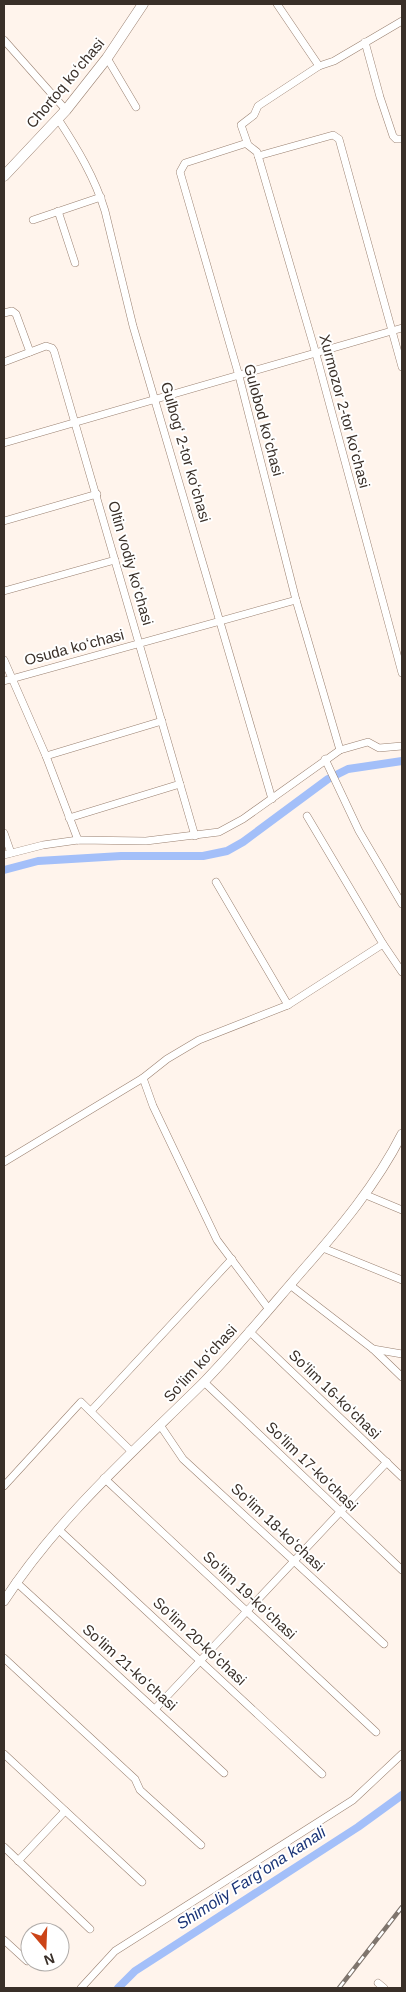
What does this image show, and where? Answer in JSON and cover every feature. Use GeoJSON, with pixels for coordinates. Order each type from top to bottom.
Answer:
{"type":"FeatureCollection","features":[{"type":"Feature","properties":{"kind":"main road","name":"Chortoq koʻchasi"},"geometry":{"type":"LineString","coordinates":[[4,176],[66,110],[107,58],[143,4]]}},
{"type":"Feature","properties":{"kind":"street"},"geometry":{"type":"LineString","coordinates":[[277,4],[319,66]]}},
{"type":"Feature","properties":{"kind":"street"},"geometry":{"type":"LineString","coordinates":[[402,21],[334,62],[319,66],[258,106],[254,115],[241,125],[247,143],[256,151],[258,156],[333,135],[339,139],[402,367]]}},
{"type":"Feature","properties":{"kind":"street"},"geometry":{"type":"LineString","coordinates":[[4,40],[66,110]]}},
{"type":"Feature","properties":{"kind":"street"},"geometry":{"type":"LineString","coordinates":[[366,42],[380,97],[393,136],[402,139]]}},
{"type":"Feature","properties":{"kind":"street"},"geometry":{"type":"LineString","coordinates":[[107,58],[136,107]]}},
{"type":"Feature","properties":{"kind":"street","name":"Gulbogʻ 2-tor koʻchasi"},"geometry":{"type":"LineString","coordinates":[[58,119],[75,145],[101,197],[133,326],[272,799]]}},
{"type":"Feature","properties":{"kind":"street","name":"Gulobod koʻchasi"},"geometry":{"type":"LineString","coordinates":[[247,143],[185,163],[180,172],[239,376],[296,600],[340,750]]}},
{"type":"Feature","properties":{"kind":"street","name":"Xurmozor 2-tor koʻchasi"},"geometry":{"type":"LineString","coordinates":[[258,156],[316,354],[402,673]]}},
{"type":"Feature","properties":{"kind":"street"},"geometry":{"type":"LineString","coordinates":[[33,220],[101,197]]}},
{"type":"Feature","properties":{"kind":"street"},"geometry":{"type":"LineString","coordinates":[[58,211],[75,263]]}},
{"type":"Feature","properties":{"kind":"street"},"geometry":{"type":"LineString","coordinates":[[4,313],[12,311],[16,314],[30,352]]}},
{"type":"Feature","properties":{"kind":"street"},"geometry":{"type":"LineString","coordinates":[[4,444],[402,328]]}},
{"type":"Feature","properties":{"kind":"street","name":"Oltin vodiy koʻchasi"},"geometry":{"type":"LineString","coordinates":[[4,362],[46,346],[52,348],[97,494],[195,836]]}},
{"type":"Feature","properties":{"kind":"street"},"geometry":{"type":"LineString","coordinates":[[4,521],[97,494]]}},
{"type":"Feature","properties":{"kind":"street"},"geometry":{"type":"LineString","coordinates":[[4,591],[116,560]]}},
{"type":"Feature","properties":{"kind":"street","name":"Osuda koʻchasi"},"geometry":{"type":"LineString","coordinates":[[4,681],[296,600]]}},
{"type":"Feature","properties":{"kind":"street"},"geometry":{"type":"LineString","coordinates":[[4,660],[46,756],[78,840]]}},
{"type":"Feature","properties":{"kind":"street"},"geometry":{"type":"LineString","coordinates":[[46,756],[162,721]]}},
{"type":"Feature","properties":{"kind":"street"},"geometry":{"type":"LineString","coordinates":[[4,834],[7,854],[43,845],[78,840],[146,841],[210,834],[230,828],[340,750],[368,742],[379,748],[402,746]]}},
{"type":"Feature","properties":{"kind":"street"},"geometry":{"type":"LineString","coordinates":[[326,761],[359,831],[402,904]]}},
{"type":"Feature","properties":{"kind":"street"},"geometry":{"type":"LineString","coordinates":[[69,818],[180,784]]}},
{"type":"Feature","properties":{"kind":"street"},"geometry":{"type":"LineString","coordinates":[[307,816],[383,944],[402,972]]}},
{"type":"Feature","properties":{"kind":"street"},"geometry":{"type":"LineString","coordinates":[[216,882],[288,1004]]}},
{"type":"Feature","properties":{"kind":"street"},"geometry":{"type":"LineString","coordinates":[[4,1162],[143,1078],[167,1059],[199,1040],[288,1004],[383,944]]}},
{"type":"Feature","properties":{"kind":"street"},"geometry":{"type":"LineString","coordinates":[[143,1078],[217,1240],[268,1308]]}},
{"type":"Feature","properties":{"kind":"street","name":"Soʻlim koʻchasi"},"geometry":{"type":"LineString","coordinates":[[5,1594],[58,1529],[104,1478],[204,1382],[323,1248],[366,1195],[402,1137]]}},
{"type":"Feature","properties":{"kind":"street"},"geometry":{"type":"LineString","coordinates":[[366,1195],[402,1210]]}},
{"type":"Feature","properties":{"kind":"street"},"geometry":{"type":"LineString","coordinates":[[323,1248],[402,1280]]}},
{"type":"Feature","properties":{"kind":"street"},"geometry":{"type":"LineString","coordinates":[[91,1411],[232,1259]]}},
{"type":"Feature","properties":{"kind":"street"},"geometry":{"type":"LineString","coordinates":[[290,1285],[373,1349],[402,1377]]}},
{"type":"Feature","properties":{"kind":"street","name":"Soʻlim 16-koʻchasi"},"geometry":{"type":"LineString","coordinates":[[249,1331],[402,1477]]}},
{"type":"Feature","properties":{"kind":"street"},"geometry":{"type":"LineString","coordinates":[[373,1349],[402,1354]]}},
{"type":"Feature","properties":{"kind":"street","name":"Soʻlim 17-koʻchasi"},"geometry":{"type":"LineString","coordinates":[[204,1382],[402,1570]]}},
{"type":"Feature","properties":{"kind":"street"},"geometry":{"type":"LineString","coordinates":[[4,1486],[80,1403],[91,1411],[131,1451]]}},
{"type":"Feature","properties":{"kind":"street","name":"Soʻlim 18-koʻchasi"},"geometry":{"type":"LineString","coordinates":[[160,1425],[183,1459],[384,1644]]}},
{"type":"Feature","properties":{"kind":"street"},"geometry":{"type":"LineString","coordinates":[[155,1709],[387,1462]]}},
{"type":"Feature","properties":{"kind":"street","name":"Soʻlim 19-koʻchasi"},"geometry":{"type":"LineString","coordinates":[[104,1478],[376,1732]]}},
{"type":"Feature","properties":{"kind":"street","name":"Soʻlim 20-koʻchasi"},"geometry":{"type":"LineString","coordinates":[[58,1529],[322,1774]]}},
{"type":"Feature","properties":{"kind":"street","name":"Soʻlim 21-koʻchasi"},"geometry":{"type":"LineString","coordinates":[[16,1582],[224,1773]]}},
{"type":"Feature","properties":{"kind":"street"},"geometry":{"type":"LineString","coordinates":[[4,1658],[135,1779],[140,1790],[201,1845]]}},
{"type":"Feature","properties":{"kind":"street"},"geometry":{"type":"LineString","coordinates":[[4,1754],[142,1882]]}},
{"type":"Feature","properties":{"kind":"street"},"geometry":{"type":"LineString","coordinates":[[81,1988],[115,1951],[353,1800],[402,1754]]}},
{"type":"Feature","properties":{"kind":"street"},"geometry":{"type":"LineString","coordinates":[[18,1861],[65,1810]]}},
{"type":"Feature","properties":{"kind":"street"},"geometry":{"type":"LineString","coordinates":[[4,1847],[90,1929]]}},
{"type":"Feature","properties":{"kind":"street"},"geometry":{"type":"LineString","coordinates":[[4,1940],[20,1955]]}},
{"type":"Feature","properties":{"kind":"waterway"},"geometry":{"type":"LineString","coordinates":[[4,870],[38,861],[121,856],[203,856],[227,851],[243,842],[328,779],[348,769],[402,761]]}},
{"type":"Feature","properties":{"kind":"waterway","name":"Shimoliy Fargʻona kanali"},"geometry":{"type":"LineString","coordinates":[[118,1988],[135,1971],[358,1827],[402,1795]]}},
{"type":"Feature","properties":{"kind":"railway"},"geometry":{"type":"LineString","coordinates":[[339,1988],[402,1907]]}}]}
